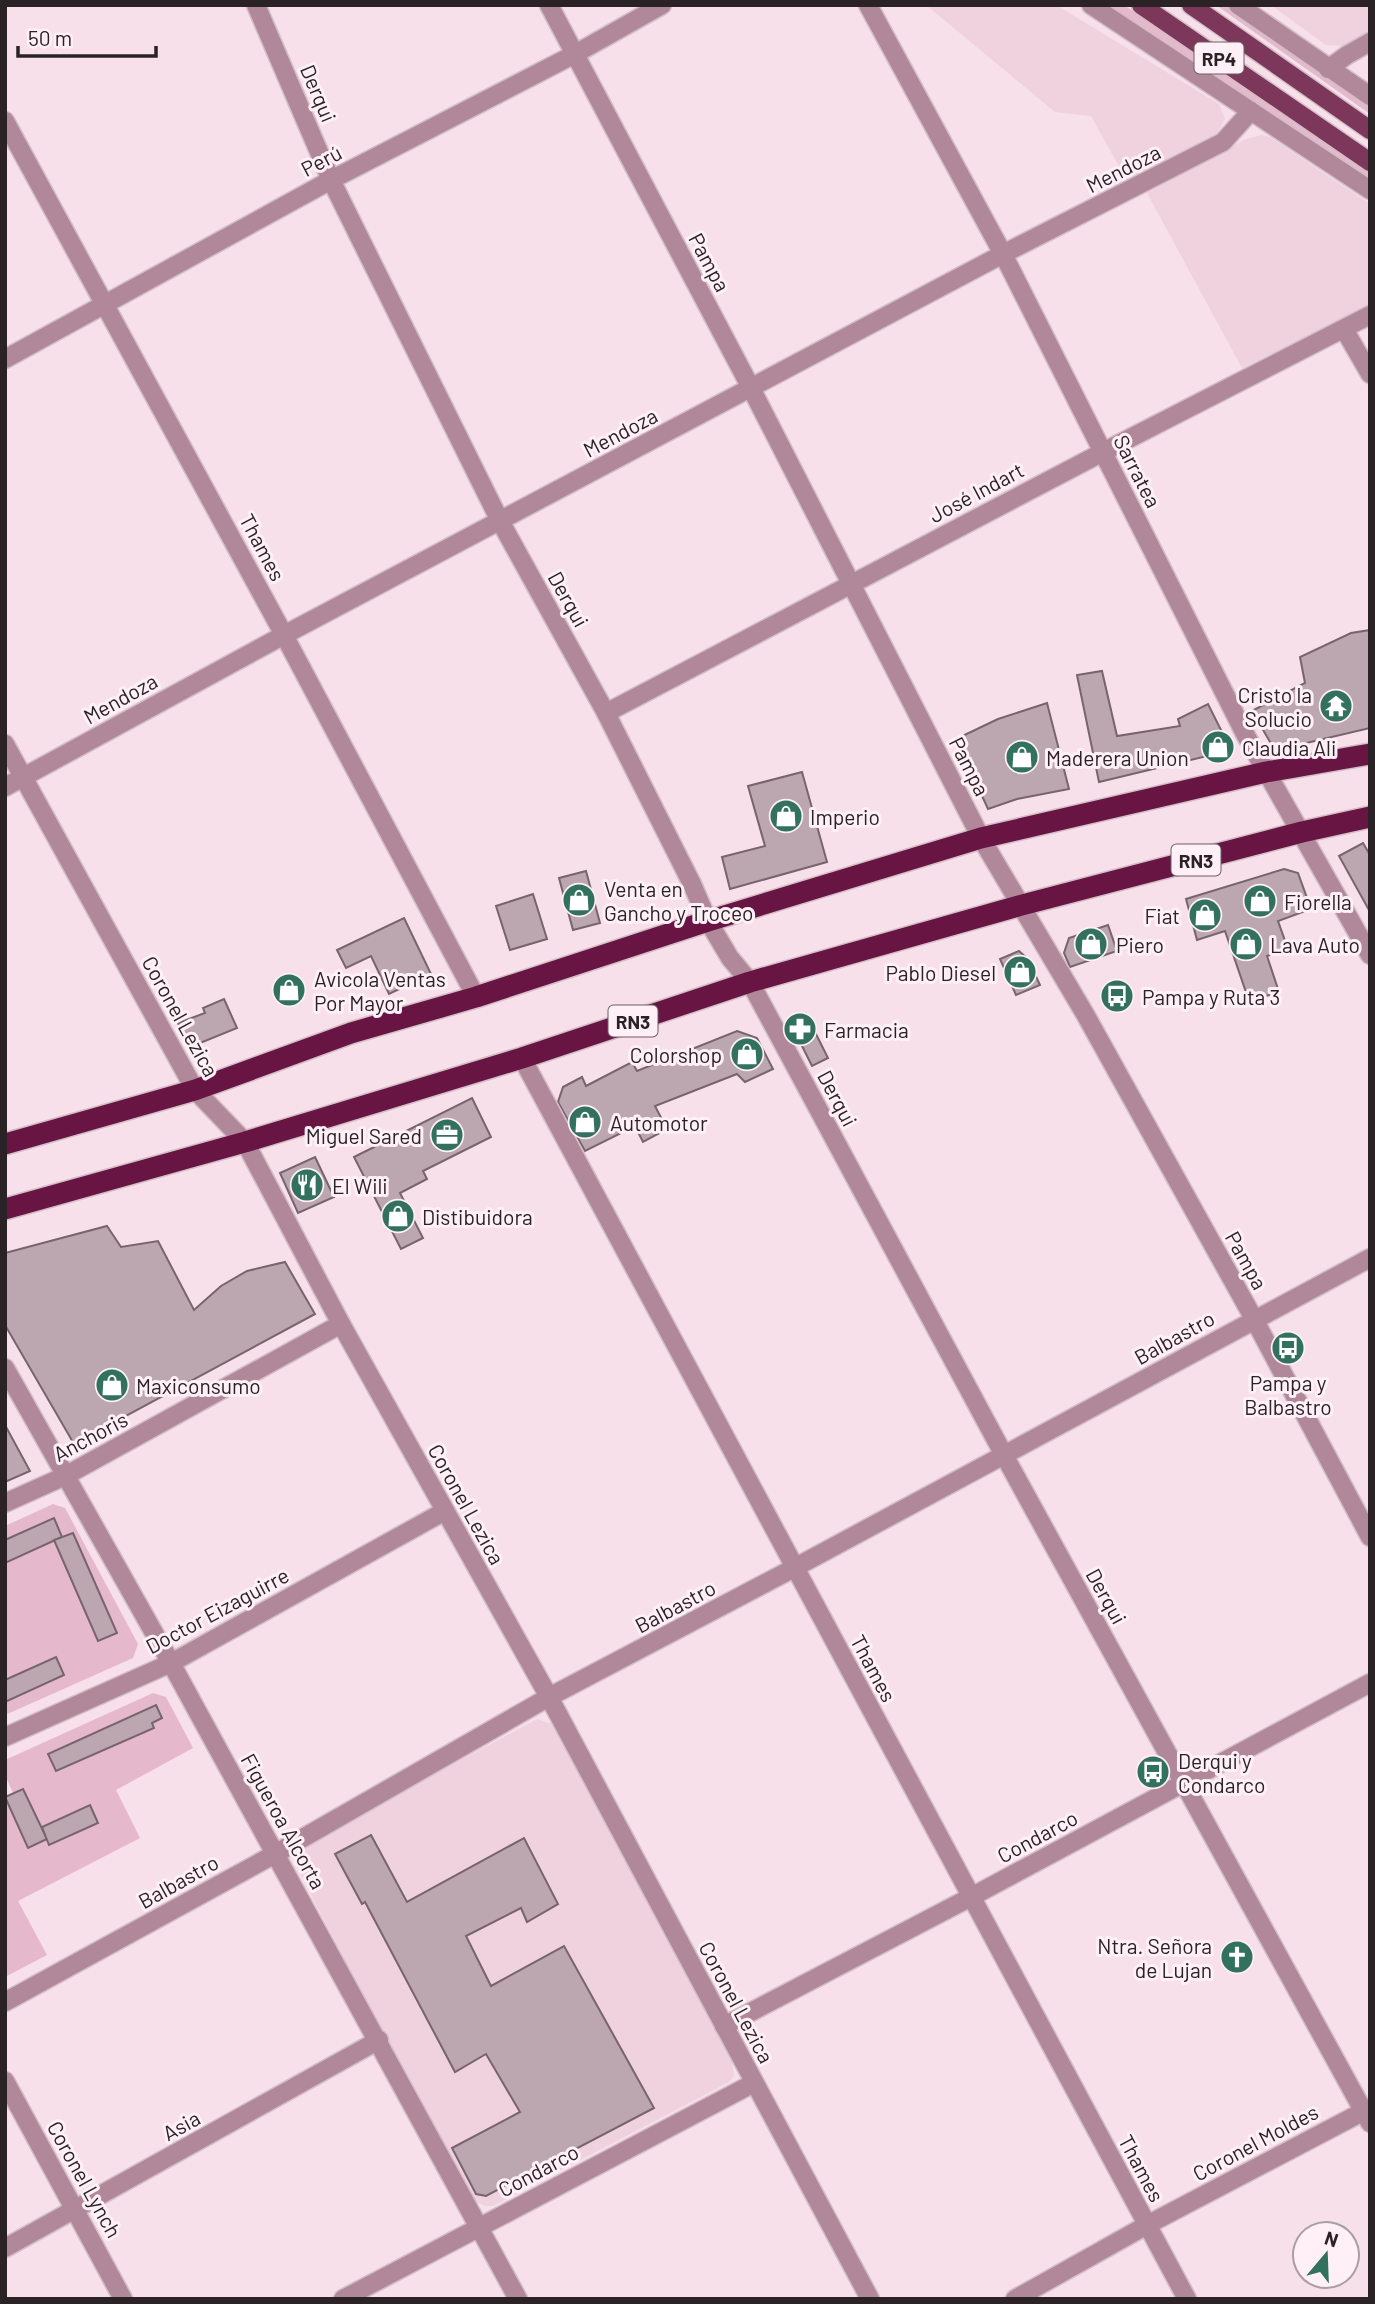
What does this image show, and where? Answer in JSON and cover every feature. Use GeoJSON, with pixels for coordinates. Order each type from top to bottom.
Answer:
{"type":"FeatureCollection","features":[{"type":"Feature","properties":{"kind":"highway"},"geometry":{"type":"LineString","coordinates":[[5,1144],[195,1090],[351,1033],[476,997],[708,921],[981,838],[1266,772],[1370,754]]}},
{"type":"Feature","properties":{"kind":"highway","name":"RN3"},"geometry":{"type":"LineString","coordinates":[[5,1209],[246,1142],[522,1058],[750,982],[1022,905],[1302,832],[1370,817]]}},
{"type":"Feature","properties":{"kind":"main road","name":"RP4"},"geometry":{"type":"LineString","coordinates":[[1142,5],[1370,162]]}},
{"type":"Feature","properties":{"kind":"main road","name":"RP4"},"geometry":{"type":"LineString","coordinates":[[1191,5],[1370,130]]}},
{"type":"Feature","properties":{"kind":"street","name":"Derqui"},"geometry":{"type":"LineString","coordinates":[[256,5],[331,180],[500,521],[606,713],[708,921],[730,958],[750,982],[1182,1783],[1368,2114]]}},
{"type":"Feature","properties":{"kind":"street","name":"Pampa"},"geometry":{"type":"LineString","coordinates":[[549,5],[751,388],[981,838],[1022,905],[1254,1319],[1370,1537]]}},
{"type":"Feature","properties":{"kind":"street","name":"Perú"},"geometry":{"type":"LineString","coordinates":[[5,359],[331,180],[575,54],[662,5]]}},
{"type":"Feature","properties":{"kind":"street","name":"Sarratea"},"geometry":{"type":"LineString","coordinates":[[868,5],[1003,254],[1239,722],[1370,955]]}},
{"type":"Feature","properties":{"kind":"street"},"geometry":{"type":"LineString","coordinates":[[1091,5],[1370,190]]}},
{"type":"Feature","properties":{"kind":"street"},"geometry":{"type":"LineString","coordinates":[[1238,5],[1370,96]]}},
{"type":"Feature","properties":{"kind":"street"},"geometry":{"type":"LineString","coordinates":[[1328,69],[1370,42]]}},
{"type":"Feature","properties":{"kind":"street","name":"Mendoza"},"geometry":{"type":"LineString","coordinates":[[5,787],[284,635],[1003,254],[1223,142],[1251,111]]}},
{"type":"Feature","properties":{"kind":"street","name":"Thames"},"geometry":{"type":"LineString","coordinates":[[5,121],[284,635],[476,997]]}},
{"type":"Feature","properties":{"kind":"street","name":"José Indart"},"geometry":{"type":"LineString","coordinates":[[606,713],[1370,314]]}},
{"type":"Feature","properties":{"kind":"street"},"geometry":{"type":"LineString","coordinates":[[1344,329],[1370,374]]}},
{"type":"Feature","properties":{"kind":"street","name":"Coronel Lezica"},"geometry":{"type":"LineString","coordinates":[[5,744],[195,1090],[246,1142],[341,1324],[549,1698],[870,2299]]}},
{"type":"Feature","properties":{"kind":"street","name":"Thames"},"geometry":{"type":"LineString","coordinates":[[522,1058],[1187,2299]]}},
{"type":"Feature","properties":{"kind":"street","name":"Balbastro"},"geometry":{"type":"LineString","coordinates":[[5,2002],[275,1854],[549,1698],[1370,1258]]}},
{"type":"Feature","properties":{"kind":"street","name":"Anchoris"},"geometry":{"type":"LineString","coordinates":[[5,1503],[65,1476],[341,1324]]}},
{"type":"Feature","properties":{"kind":"street","name":"Figueroa Alcorta"},"geometry":{"type":"LineString","coordinates":[[5,1368],[379,2040],[518,2299]]}},
{"type":"Feature","properties":{"kind":"street","name":"Doctor Eizaguirre"},"geometry":{"type":"LineString","coordinates":[[5,1737],[171,1663],[445,1511]]}},
{"type":"Feature","properties":{"kind":"street","name":"Condarco"},"geometry":{"type":"LineString","coordinates":[[724,2026],[1370,1683]]}},
{"type":"Feature","properties":{"kind":"street","name":"Asia"},"geometry":{"type":"LineString","coordinates":[[5,2248],[379,2040]]}},
{"type":"Feature","properties":{"kind":"street","name":"Coronel Lynch"},"geometry":{"type":"LineString","coordinates":[[5,2081],[123,2299]]}},
{"type":"Feature","properties":{"kind":"street","name":"Condarco"},"geometry":{"type":"LineString","coordinates":[[343,2299],[754,2083]]}},
{"type":"Feature","properties":{"kind":"street","name":"Coronel Moldes"},"geometry":{"type":"LineString","coordinates":[[1015,2299],[1147,2225],[1368,2114]]}},
{"type":"Feature","properties":{"kind":"shaded area"},"geometry":{"type":"Polygon","coordinates":[[[926,5],[1056,5],[1219,104],[1225,119],[1214,138],[1126,179],[1091,116],[1055,112],[926,5]]]}},
{"type":"Feature","properties":{"kind":"shaded area"},"geometry":{"type":"Polygon","coordinates":[[[1105,5],[1124,5],[1370,172],[1370,181],[1105,5]]]}},
{"type":"Feature","properties":{"kind":"shaded area"},"geometry":{"type":"Polygon","coordinates":[[[1216,5],[1231,5],[1370,103],[1370,114],[1216,5]]]}},
{"type":"Feature","properties":{"kind":"shaded area"},"geometry":{"type":"Polygon","coordinates":[[[1271,5],[1370,5],[1370,33],[1345,46],[1326,45],[1271,5]]]}},
{"type":"Feature","properties":{"kind":"shaded area"},"geometry":{"type":"Polygon","coordinates":[[[1262,135],[1270,137],[1370,204],[1370,305],[1242,368],[1147,193],[1246,139],[1262,135]]]}},
{"type":"Feature","properties":{"kind":"shaded area"},"geometry":{"type":"Polygon","coordinates":[[[53,1504],[65,1508],[138,1644],[133,1658],[5,1715],[5,1702],[64,1675],[56,1657],[5,1680],[5,1563],[62,1536],[53,1518],[5,1540],[5,1526],[53,1504]],[[73,1533],[54,1541],[98,1641],[73,1533]]]}},
{"type":"Feature","properties":{"kind":"shaded area"},"geometry":{"type":"Polygon","coordinates":[[[153,1693],[166,1697],[193,1748],[116,1790],[140,1838],[18,1901],[47,1955],[5,1977],[5,1797],[28,1848],[47,1839],[49,1845],[98,1823],[90,1805],[42,1827],[45,1835],[23,1789],[13,1793],[5,1775],[5,1760],[153,1693]],[[156,1705],[48,1753],[56,1771],[154,1728],[152,1723],[156,1705]]]}},
{"type":"Feature","properties":{"kind":"shaded area"},"geometry":{"type":"Polygon","coordinates":[[[537,1719],[552,1724],[732,2062],[734,2076],[729,2082],[493,2206],[485,2206],[468,2198],[294,1862],[294,1856],[300,1847],[537,1719]]]}},
{"type":"Feature","properties":{"kind":"building"},"geometry":{"type":"Polygon","coordinates":[[[1370,630],[1370,728],[1281,749],[1273,747],[1252,711],[1305,683],[1300,657],[1351,633],[1370,630]]]}},
{"type":"Feature","properties":{"kind":"building"},"geometry":{"type":"Polygon","coordinates":[[[1102,671],[1117,736],[1180,726],[1178,719],[1208,704],[1228,744],[1224,752],[1099,782],[1077,675],[1102,671]]]}},
{"type":"Feature","properties":{"kind":"building"},"geometry":{"type":"Polygon","coordinates":[[[1047,703],[1069,789],[1017,799],[988,809],[956,739],[998,719],[1047,703]]]}},
{"type":"Feature","properties":{"kind":"building","name":"Imperio"},"geometry":{"type":"Polygon","coordinates":[[[802,772],[827,862],[730,889],[722,857],[765,846],[748,786],[802,772]]]}},
{"type":"Feature","properties":{"kind":"building"},"geometry":{"type":"Polygon","coordinates":[[[1363,843],[1370,855],[1370,912],[1339,856],[1363,843]]]}},
{"type":"Feature","properties":{"kind":"building"},"geometry":{"type":"Polygon","coordinates":[[[1284,869],[1298,873],[1311,909],[1278,921],[1288,949],[1267,956],[1279,992],[1249,1001],[1225,931],[1197,940],[1186,899],[1284,869]]]}},
{"type":"Feature","properties":{"kind":"building","name":"Venta en Gancho y Troceo"},"geometry":{"type":"Polygon","coordinates":[[[586,871],[600,923],[573,930],[559,878],[586,871]]]}},
{"type":"Feature","properties":{"kind":"building"},"geometry":{"type":"Polygon","coordinates":[[[533,894],[547,939],[510,950],[496,906],[533,894]]]}},
{"type":"Feature","properties":{"kind":"building"},"geometry":{"type":"Polygon","coordinates":[[[404,918],[431,974],[389,994],[371,956],[346,968],[337,950],[404,918]]]}},
{"type":"Feature","properties":{"kind":"building","name":"Piero"},"geometry":{"type":"Polygon","coordinates":[[[1108,925],[1117,951],[1070,967],[1064,953],[1069,938],[1108,925]]]}},
{"type":"Feature","properties":{"kind":"building","name":"Pablo Diesel"},"geometry":{"type":"Polygon","coordinates":[[[1019,951],[1028,959],[1040,985],[1016,995],[1000,959],[1019,951]]]}},
{"type":"Feature","properties":{"kind":"building"},"geometry":{"type":"Polygon","coordinates":[[[224,999],[237,1028],[188,1048],[178,1023],[205,1013],[203,1008],[224,999]]]}},
{"type":"Feature","properties":{"kind":"building"},"geometry":{"type":"Polygon","coordinates":[[[806,1014],[828,1058],[812,1066],[793,1028],[797,1018],[806,1014]]]}},
{"type":"Feature","properties":{"kind":"building"},"geometry":{"type":"Polygon","coordinates":[[[737,1031],[757,1038],[773,1069],[745,1082],[737,1074],[655,1106],[667,1129],[643,1142],[635,1126],[585,1151],[558,1102],[563,1087],[582,1077],[586,1086],[632,1062],[637,1071],[737,1031]]]}},
{"type":"Feature","properties":{"kind":"building"},"geometry":{"type":"Polygon","coordinates":[[[472,1098],[491,1137],[423,1171],[427,1179],[400,1193],[423,1238],[401,1249],[354,1157],[472,1098]]]}},
{"type":"Feature","properties":{"kind":"building","name":"El Wili"},"geometry":{"type":"Polygon","coordinates":[[[315,1157],[334,1197],[298,1213],[280,1173],[315,1157]]]}},
{"type":"Feature","properties":{"kind":"building","name":"Maxiconsumo"},"geometry":{"type":"Polygon","coordinates":[[[107,1226],[121,1247],[158,1241],[194,1310],[221,1286],[247,1271],[285,1262],[315,1314],[74,1444],[5,1325],[5,1253],[107,1226]]]}},
{"type":"Feature","properties":{"kind":"building"},"geometry":{"type":"Polygon","coordinates":[[[5,1425],[30,1471],[5,1482],[5,1425]]]}},
{"type":"Feature","properties":{"kind":"building"},"geometry":{"type":"Polygon","coordinates":[[[54,1518],[62,1537],[5,1563],[5,1540],[54,1518]]]}},
{"type":"Feature","properties":{"kind":"building"},"geometry":{"type":"Polygon","coordinates":[[[73,1533],[117,1633],[98,1641],[54,1540],[73,1533]]]}},
{"type":"Feature","properties":{"kind":"building"},"geometry":{"type":"Polygon","coordinates":[[[56,1657],[64,1675],[5,1702],[5,1680],[56,1657]]]}},
{"type":"Feature","properties":{"kind":"building"},"geometry":{"type":"Polygon","coordinates":[[[156,1705],[162,1718],[152,1723],[154,1728],[56,1771],[48,1754],[156,1705]]]}},
{"type":"Feature","properties":{"kind":"building"},"geometry":{"type":"Polygon","coordinates":[[[23,1789],[47,1839],[28,1848],[5,1797],[23,1789]]]}},
{"type":"Feature","properties":{"kind":"building"},"geometry":{"type":"Polygon","coordinates":[[[90,1805],[98,1823],[49,1845],[42,1827],[90,1805]]]}},
{"type":"Feature","properties":{"kind":"building"},"geometry":{"type":"Polygon","coordinates":[[[371,1835],[407,1902],[524,1838],[558,1904],[527,1922],[521,1908],[466,1936],[491,1986],[564,1946],[654,2108],[486,2196],[476,2194],[452,2148],[520,2112],[486,2054],[455,2072],[365,1902],[362,1904],[335,1854],[371,1835]]]}},
{"type":"Feature","properties":{"kind":"place","name":"Cristo la Solucio"},"geometry":{"type":"Point","coordinates":[1336,706]}},
{"type":"Feature","properties":{"kind":"place","name":"Claudia Ali"},"geometry":{"type":"Point","coordinates":[1218,747]}},
{"type":"Feature","properties":{"kind":"place","name":"Maderera Union"},"geometry":{"type":"Point","coordinates":[1022,757]}},
{"type":"Feature","properties":{"kind":"place","name":"Imperio"},"geometry":{"type":"Point","coordinates":[786,816]}},
{"type":"Feature","properties":{"kind":"place","name":"Venta en Gancho y Troceo"},"geometry":{"type":"Point","coordinates":[579,900]}},
{"type":"Feature","properties":{"kind":"place","name":"Fiorella"},"geometry":{"type":"Point","coordinates":[1260,901]}},
{"type":"Feature","properties":{"kind":"place","name":"Fiat"},"geometry":{"type":"Point","coordinates":[1205,915]}},
{"type":"Feature","properties":{"kind":"place","name":"Piero"},"geometry":{"type":"Point","coordinates":[1091,944]}},
{"type":"Feature","properties":{"kind":"place","name":"Lava Auto"},"geometry":{"type":"Point","coordinates":[1246,944]}},
{"type":"Feature","properties":{"kind":"place","name":"Pablo Diesel"},"geometry":{"type":"Point","coordinates":[1020,972]}},
{"type":"Feature","properties":{"kind":"place","name":"Avicola Ventas Por Mayor"},"geometry":{"type":"Point","coordinates":[289,990]}},
{"type":"Feature","properties":{"kind":"place","name":"Pampa y Ruta 3"},"geometry":{"type":"Point","coordinates":[1117,996]}},
{"type":"Feature","properties":{"kind":"place","name":"Farmacia"},"geometry":{"type":"Point","coordinates":[800,1029]}},
{"type":"Feature","properties":{"kind":"place","name":"Colorshop"},"geometry":{"type":"Point","coordinates":[747,1054]}},
{"type":"Feature","properties":{"kind":"place","name":"Automotor"},"geometry":{"type":"Point","coordinates":[585,1122]}},
{"type":"Feature","properties":{"kind":"place","name":"Miguel Sared"},"geometry":{"type":"Point","coordinates":[447,1135]}},
{"type":"Feature","properties":{"kind":"place","name":"El Wili"},"geometry":{"type":"Point","coordinates":[307,1185]}},
{"type":"Feature","properties":{"kind":"place","name":"Distibuidora"},"geometry":{"type":"Point","coordinates":[398,1216]}},
{"type":"Feature","properties":{"kind":"place","name":"Pampa y Balbastro"},"geometry":{"type":"Point","coordinates":[1288,1348]}},
{"type":"Feature","properties":{"kind":"place","name":"Maxiconsumo"},"geometry":{"type":"Point","coordinates":[112,1385]}},
{"type":"Feature","properties":{"kind":"place","name":"Derqui y Condarco"},"geometry":{"type":"Point","coordinates":[1153,1772]}},
{"type":"Feature","properties":{"kind":"place","name":"Ntra. Señora de Lujan"},"geometry":{"type":"Point","coordinates":[1237,1957]}}]}
